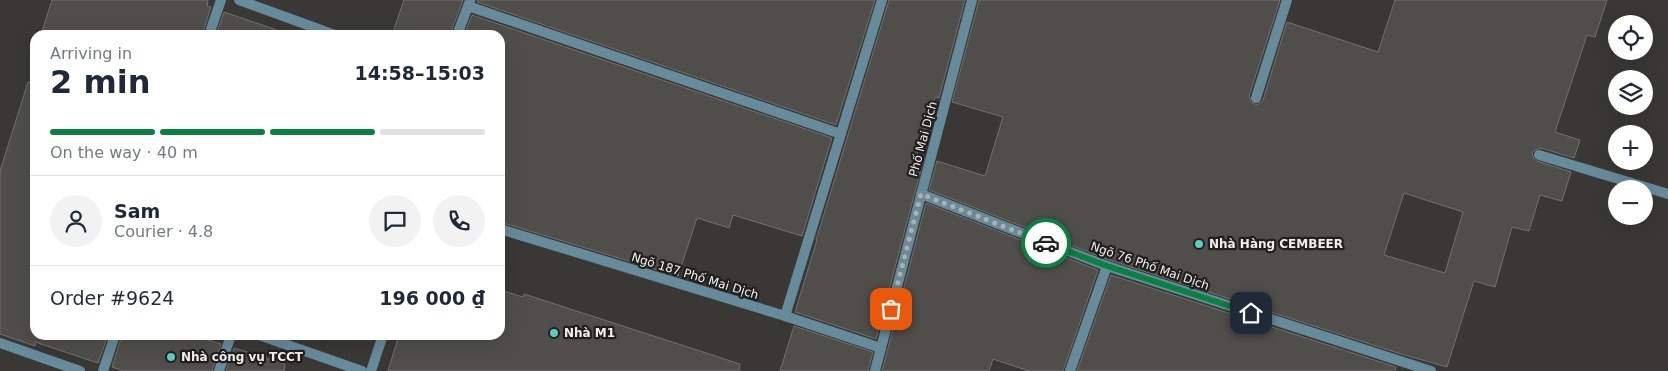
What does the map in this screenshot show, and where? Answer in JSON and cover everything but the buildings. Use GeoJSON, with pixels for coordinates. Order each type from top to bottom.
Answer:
{"type":"FeatureCollection","features":[{"type":"Feature","properties":{"kind":"street"},"geometry":{"type":"LineString","coordinates":[[211,30],[220,0]]}},
{"type":"Feature","properties":{"kind":"street"},"geometry":{"type":"LineString","coordinates":[[239,0],[321,30]]}},
{"type":"Feature","properties":{"kind":"street"},"geometry":{"type":"LineString","coordinates":[[785,316],[882,0]]}},
{"type":"Feature","properties":{"kind":"street","name":"Phố Mai Dịch"},"geometry":{"type":"LineString","coordinates":[[875,371],[972,0]]}},
{"type":"Feature","properties":{"kind":"street"},"geometry":{"type":"LineString","coordinates":[[1256,98],[1287,0]]}},
{"type":"Feature","properties":{"kind":"street"},"geometry":{"type":"LineString","coordinates":[[459,30],[469,3],[841,134]]}},
{"type":"Feature","properties":{"kind":"street"},"geometry":{"type":"LineString","coordinates":[[1539,155],[1668,194]]}},
{"type":"Feature","properties":{"kind":"street","name":"Ngõ 76 Phố Mai Dịch"},"geometry":{"type":"LineString","coordinates":[[921,194],[1107,266],[1431,371]]}},
{"type":"Feature","properties":{"kind":"street","name":"Ngõ 187 Phố Mai Dịch"},"geometry":{"type":"LineString","coordinates":[[505,231],[785,316],[882,348]]}},
{"type":"Feature","properties":{"kind":"street"},"geometry":{"type":"LineString","coordinates":[[1070,371],[1107,266]]}},
{"type":"Feature","properties":{"kind":"street"},"geometry":{"type":"LineString","coordinates":[[103,371],[113,340]]}},
{"type":"Feature","properties":{"kind":"street"},"geometry":{"type":"LineString","coordinates":[[219,371],[229,340]]}},
{"type":"Feature","properties":{"kind":"street"},"geometry":{"type":"LineString","coordinates":[[272,340],[362,371]]}},
{"type":"Feature","properties":{"kind":"street"},"geometry":{"type":"LineString","coordinates":[[371,371],[381,340]]}},
{"type":"Feature","properties":{"kind":"street"},"geometry":{"type":"LineString","coordinates":[[0,343],[77,370]]}},
{"type":"Feature","properties":{"kind":"way so far"},"geometry":{"type":"LineString","coordinates":[[891,309],[921,194],[1046,243]]}},
{"type":"Feature","properties":{"kind":"place","name":"Nhà Hàng CEMBEER"},"geometry":{"type":"Point","coordinates":[1199,244]}},
{"type":"Feature","properties":{"kind":"place","name":"Nhà M1"},"geometry":{"type":"Point","coordinates":[554,333]}},
{"type":"Feature","properties":{"kind":"place","name":"Nhà công vụ TCCT"},"geometry":{"type":"Point","coordinates":[171,357]}},
{"type":"Feature","properties":{"kind":"route"},"geometry":{"type":"LineString","coordinates":[[1046,243],[1107,266],[1251,313]]}}]}
